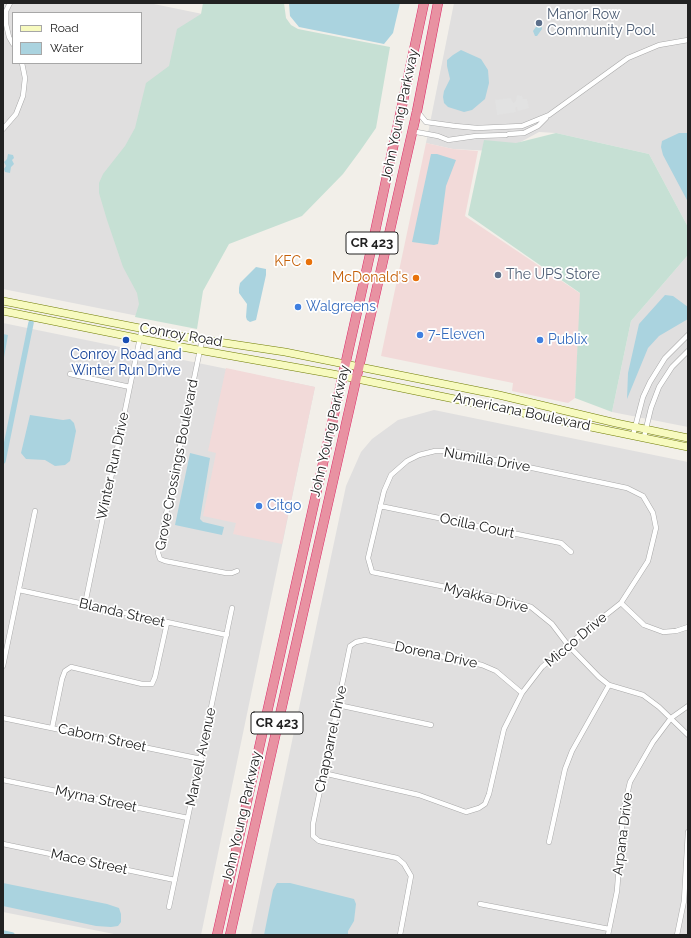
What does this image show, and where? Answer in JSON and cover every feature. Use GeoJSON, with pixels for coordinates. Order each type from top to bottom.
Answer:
{"type":"FeatureCollection","features":[{"type":"Feature","properties":{"kind":"highway","name":"John Young Parkway"},"geometry":{"type":"LineString","coordinates":[[217,935],[399,122],[424,3]]}},
{"type":"Feature","properties":{"kind":"highway","name":"John Young Parkway"},"geometry":{"type":"LineString","coordinates":[[230,935],[246,858],[359,367],[411,131],[417,111],[438,3]]}},
{"type":"Feature","properties":{"kind":"highway"},"geometry":{"type":"LineString","coordinates":[[411,131],[405,124],[421,46],[419,27]]}},
{"type":"Feature","properties":{"kind":"highway"},"geometry":{"type":"LineString","coordinates":[[399,122],[406,133],[406,156]]}},
{"type":"Feature","properties":{"kind":"highway"},"geometry":{"type":"LineString","coordinates":[[239,835],[241,850],[246,858]]}},
{"type":"Feature","properties":{"kind":"main road","name":"Conroy Road"},"geometry":{"type":"LineString","coordinates":[[3,301],[202,340],[285,352],[359,367]]}},
{"type":"Feature","properties":{"kind":"main road","name":"Conroy Road"},"geometry":{"type":"LineString","coordinates":[[3,311],[200,350],[356,378]]}},
{"type":"Feature","properties":{"kind":"main road","name":"Americana Boulevard"},"geometry":{"type":"LineString","coordinates":[[359,367],[499,395],[688,438]]}},
{"type":"Feature","properties":{"kind":"main road","name":"Americana Boulevard"},"geometry":{"type":"LineString","coordinates":[[356,378],[688,447]]}},
{"type":"Feature","properties":{"kind":"main road"},"geometry":{"type":"LineString","coordinates":[[479,404],[491,401],[499,395]]}},
{"type":"Feature","properties":{"kind":"main road"},"geometry":{"type":"LineString","coordinates":[[556,419],[558,408]]}},
{"type":"Feature","properties":{"kind":"street"},"geometry":{"type":"LineString","coordinates":[[10,3],[6,11],[6,24],[9,37],[12,42]]}},
{"type":"Feature","properties":{"kind":"street"},"geometry":{"type":"LineString","coordinates":[[411,131],[438,136],[448,140],[476,136],[524,133],[538,126],[549,115],[628,58],[659,45],[688,40]]}},
{"type":"Feature","properties":{"kind":"street"},"geometry":{"type":"LineString","coordinates":[[3,129],[16,114],[23,96],[25,78],[22,64]]}},
{"type":"Feature","properties":{"kind":"street"},"geometry":{"type":"LineString","coordinates":[[417,111],[426,122],[477,128],[522,126],[549,115]]}},
{"type":"Feature","properties":{"kind":"street","name":"Winter Run Drive"},"geometry":{"type":"LineString","coordinates":[[85,604],[142,328]]}},
{"type":"Feature","properties":{"kind":"street"},"geometry":{"type":"LineString","coordinates":[[633,435],[643,397],[658,367],[678,343],[688,335]]}},
{"type":"Feature","properties":{"kind":"street","name":"Grove Crossings Boulevard"},"geometry":{"type":"LineString","coordinates":[[202,340],[158,553],[160,558],[165,561],[226,573],[237,571]]}},
{"type":"Feature","properties":{"kind":"street"},"geometry":{"type":"LineString","coordinates":[[644,438],[659,387],[672,367],[688,351]]}},
{"type":"Feature","properties":{"kind":"street"},"geometry":{"type":"LineString","coordinates":[[70,374],[130,387]]}},
{"type":"Feature","properties":{"kind":"street","name":"Numilla Drive"},"geometry":{"type":"LineString","coordinates":[[368,558],[384,491],[391,476],[407,461],[420,455],[435,451],[452,451],[627,488]]}},
{"type":"Feature","properties":{"kind":"street","name":"Micco Drive"},"geometry":{"type":"LineString","coordinates":[[324,774],[419,795],[466,812],[472,811],[485,804],[489,794],[504,729],[522,693],[542,667],[621,603],[648,561],[654,544],[656,528],[653,513],[643,496],[627,488]]}},
{"type":"Feature","properties":{"kind":"street","name":"Ocilla Court"},"geometry":{"type":"LineString","coordinates":[[380,506],[561,543],[571,552]]}},
{"type":"Feature","properties":{"kind":"street"},"geometry":{"type":"LineString","coordinates":[[3,666],[35,511]]}},
{"type":"Feature","properties":{"kind":"street","name":"Myakka Drive"},"geometry":{"type":"LineString","coordinates":[[368,558],[372,572],[500,598],[530,606],[552,624],[568,645],[588,667],[610,685],[643,695],[671,718],[688,735]]}},
{"type":"Feature","properties":{"kind":"street","name":"Blanda Street"},"geometry":{"type":"LineString","coordinates":[[19,590],[226,635]]}},
{"type":"Feature","properties":{"kind":"street"},"geometry":{"type":"LineString","coordinates":[[621,603],[644,625],[663,632],[676,631],[688,627]]}},
{"type":"Feature","properties":{"kind":"street","name":"Marvell Avenue"},"geometry":{"type":"LineString","coordinates":[[170,907],[232,608]]}},
{"type":"Feature","properties":{"kind":"street"},"geometry":{"type":"LineString","coordinates":[[52,728],[65,670],[71,667],[142,684],[152,684],[155,678],[167,623]]}},
{"type":"Feature","properties":{"kind":"street","name":"Dorena Drive"},"geometry":{"type":"LineString","coordinates":[[348,653],[350,646],[356,642],[365,640],[482,665],[496,671],[522,693]]}},
{"type":"Feature","properties":{"kind":"street","name":"Chapparrel Drive"},"geometry":{"type":"LineString","coordinates":[[348,653],[313,824],[313,836],[319,841],[397,858],[404,864],[411,876],[400,935]]}},
{"type":"Feature","properties":{"kind":"street"},"geometry":{"type":"LineString","coordinates":[[549,842],[565,769],[572,751],[610,685]]}},
{"type":"Feature","properties":{"kind":"street"},"geometry":{"type":"LineString","coordinates":[[338,705],[431,725]]}},
{"type":"Feature","properties":{"kind":"street","name":"Arpana Drive"},"geometry":{"type":"LineString","coordinates":[[608,935],[617,891],[623,812],[630,782],[653,742],[671,718],[688,706]]}},
{"type":"Feature","properties":{"kind":"street","name":"Caborn Street"},"geometry":{"type":"LineString","coordinates":[[3,718],[201,759]]}},
{"type":"Feature","properties":{"kind":"street","name":"Myrna Street"},"geometry":{"type":"LineString","coordinates":[[3,780],[188,818]]}},
{"type":"Feature","properties":{"kind":"street"},"geometry":{"type":"LineString","coordinates":[[677,935],[684,901],[688,832]]}},
{"type":"Feature","properties":{"kind":"street","name":"Mace Street"},"geometry":{"type":"LineString","coordinates":[[3,844],[175,880]]}},
{"type":"Feature","properties":{"kind":"street"},"geometry":{"type":"LineString","coordinates":[[480,904],[609,929]]}},
{"type":"Feature","properties":{"kind":"shaded area"},"geometry":{"type":"Polygon","coordinates":[[[3,3],[149,3],[256,25],[193,327],[3,289],[3,3]]]}},
{"type":"Feature","properties":{"kind":"shaded area"},"geometry":{"type":"Polygon","coordinates":[[[454,3],[688,3],[688,227],[649,154],[556,133],[539,132],[515,145],[492,151],[453,149],[426,143],[454,3]]]}},
{"type":"Feature","properties":{"kind":"shaded area"},"geometry":{"type":"Polygon","coordinates":[[[517,95],[522,96],[523,99],[527,99],[529,108],[518,111],[517,107],[515,108],[516,112],[497,115],[495,100],[511,98],[513,103],[516,101],[517,95]]]}},
{"type":"Feature","properties":{"kind":"shaded area"},"geometry":{"type":"Polygon","coordinates":[[[426,143],[453,149],[478,151],[465,216],[581,294],[575,398],[568,403],[512,391],[513,383],[381,356],[426,143]]]}},
{"type":"Feature","properties":{"kind":"shaded area"},"geometry":{"type":"Polygon","coordinates":[[[688,255],[688,427],[612,412],[631,321],[688,255]]]}},
{"type":"Feature","properties":{"kind":"shaded area"},"geometry":{"type":"Polygon","coordinates":[[[3,323],[315,387],[201,935],[119,935],[3,912],[3,323]]]}},
{"type":"Feature","properties":{"kind":"shaded area"},"geometry":{"type":"Polygon","coordinates":[[[226,368],[315,387],[282,544],[233,534],[236,523],[203,516],[216,453],[208,451],[226,368]]]}},
{"type":"Feature","properties":{"kind":"shaded area"},"geometry":{"type":"Polygon","coordinates":[[[434,410],[688,462],[688,935],[251,935],[346,486],[361,452],[372,439],[398,420],[434,410]]]}},
{"type":"Feature","properties":{"kind":"green space"},"geometry":{"type":"Polygon","coordinates":[[[203,3],[284,3],[286,18],[291,25],[298,29],[390,47],[376,128],[343,174],[302,216],[229,244],[203,291],[197,329],[135,317],[139,304],[137,293],[123,267],[99,193],[99,183],[103,174],[125,146],[135,128],[146,83],[169,66],[177,29],[201,14],[203,3]]]}},
{"type":"Feature","properties":{"kind":"green space"},"geometry":{"type":"Polygon","coordinates":[[[556,133],[649,154],[688,227],[688,255],[631,321],[612,412],[575,398],[580,293],[468,215],[484,140],[516,143],[556,133]]]}},
{"type":"Feature","properties":{"kind":"water"},"geometry":{"type":"Polygon","coordinates":[[[289,3],[400,3],[393,33],[384,44],[299,27],[290,16],[289,3]]]}},
{"type":"Feature","properties":{"kind":"water"},"geometry":{"type":"Polygon","coordinates":[[[538,24],[541,24],[542,29],[537,36],[535,36],[533,31],[538,24]]]}},
{"type":"Feature","properties":{"kind":"water"},"geometry":{"type":"Polygon","coordinates":[[[461,50],[481,59],[488,70],[489,83],[485,99],[472,110],[464,112],[448,107],[444,103],[443,97],[444,91],[450,79],[447,60],[461,50]]]}},
{"type":"Feature","properties":{"kind":"water"},"geometry":{"type":"Polygon","coordinates":[[[679,133],[688,133],[688,202],[663,155],[661,147],[662,141],[679,133]]]}},
{"type":"Feature","properties":{"kind":"water"},"geometry":{"type":"Polygon","coordinates":[[[8,154],[13,155],[14,158],[12,160],[14,164],[11,167],[10,173],[5,172],[4,169],[6,166],[4,162],[7,159],[8,154]]]}},
{"type":"Feature","properties":{"kind":"water"},"geometry":{"type":"Polygon","coordinates":[[[431,154],[437,154],[456,160],[446,186],[438,244],[434,245],[412,242],[431,154]]]}},
{"type":"Feature","properties":{"kind":"water"},"geometry":{"type":"Polygon","coordinates":[[[256,267],[266,269],[266,275],[256,320],[250,322],[246,317],[247,304],[239,293],[239,288],[240,283],[256,267]]]}},
{"type":"Feature","properties":{"kind":"water"},"geometry":{"type":"Polygon","coordinates":[[[665,295],[673,296],[688,307],[688,319],[659,336],[648,348],[627,399],[628,373],[639,324],[665,295]]]}},
{"type":"Feature","properties":{"kind":"water"},"geometry":{"type":"Polygon","coordinates":[[[3,334],[8,335],[3,363],[3,334]]]}},
{"type":"Feature","properties":{"kind":"water"},"geometry":{"type":"Polygon","coordinates":[[[30,415],[63,420],[70,419],[74,423],[76,431],[70,461],[65,465],[55,466],[45,460],[26,459],[21,453],[30,415]]]}},
{"type":"Feature","properties":{"kind":"water"},"geometry":{"type":"Polygon","coordinates":[[[190,453],[210,458],[200,519],[203,522],[224,527],[222,535],[175,525],[190,453]]]}},
{"type":"Feature","properties":{"kind":"water"},"geometry":{"type":"Polygon","coordinates":[[[3,883],[107,904],[119,908],[121,922],[118,926],[96,926],[3,906],[3,883]]]}},
{"type":"Feature","properties":{"kind":"water"},"geometry":{"type":"Polygon","coordinates":[[[277,883],[290,883],[354,899],[356,904],[354,921],[348,931],[348,935],[264,935],[273,890],[277,883]]]}},
{"type":"Feature","properties":{"kind":"waterway"},"geometry":{"type":"LineString","coordinates":[[3,461],[31,323]]}},
{"type":"Feature","properties":{"kind":"waterway"},"geometry":{"type":"LineString","coordinates":[[3,933],[12,935]]}},
{"type":"Feature","properties":{"kind":"place","name":"Manor Row Community Pool"},"geometry":{"type":"Point","coordinates":[539,23]}},
{"type":"Feature","properties":{"kind":"place","name":"KFC"},"geometry":{"type":"Point","coordinates":[309,262]}},
{"type":"Feature","properties":{"kind":"place","name":"The UPS Store"},"geometry":{"type":"Point","coordinates":[498,275]}},
{"type":"Feature","properties":{"kind":"place","name":"McDonald's"},"geometry":{"type":"Point","coordinates":[416,278]}},
{"type":"Feature","properties":{"kind":"place","name":"Walgreens"},"geometry":{"type":"Point","coordinates":[298,307]}},
{"type":"Feature","properties":{"kind":"place","name":"7-Eleven"},"geometry":{"type":"Point","coordinates":[420,335]}},
{"type":"Feature","properties":{"kind":"place","name":"Conroy Road and Winter Run Drive"},"geometry":{"type":"Point","coordinates":[126,340]}},
{"type":"Feature","properties":{"kind":"place","name":"Publix"},"geometry":{"type":"Point","coordinates":[540,340]}},
{"type":"Feature","properties":{"kind":"place","name":"Citgo"},"geometry":{"type":"Point","coordinates":[259,506]}}]}
